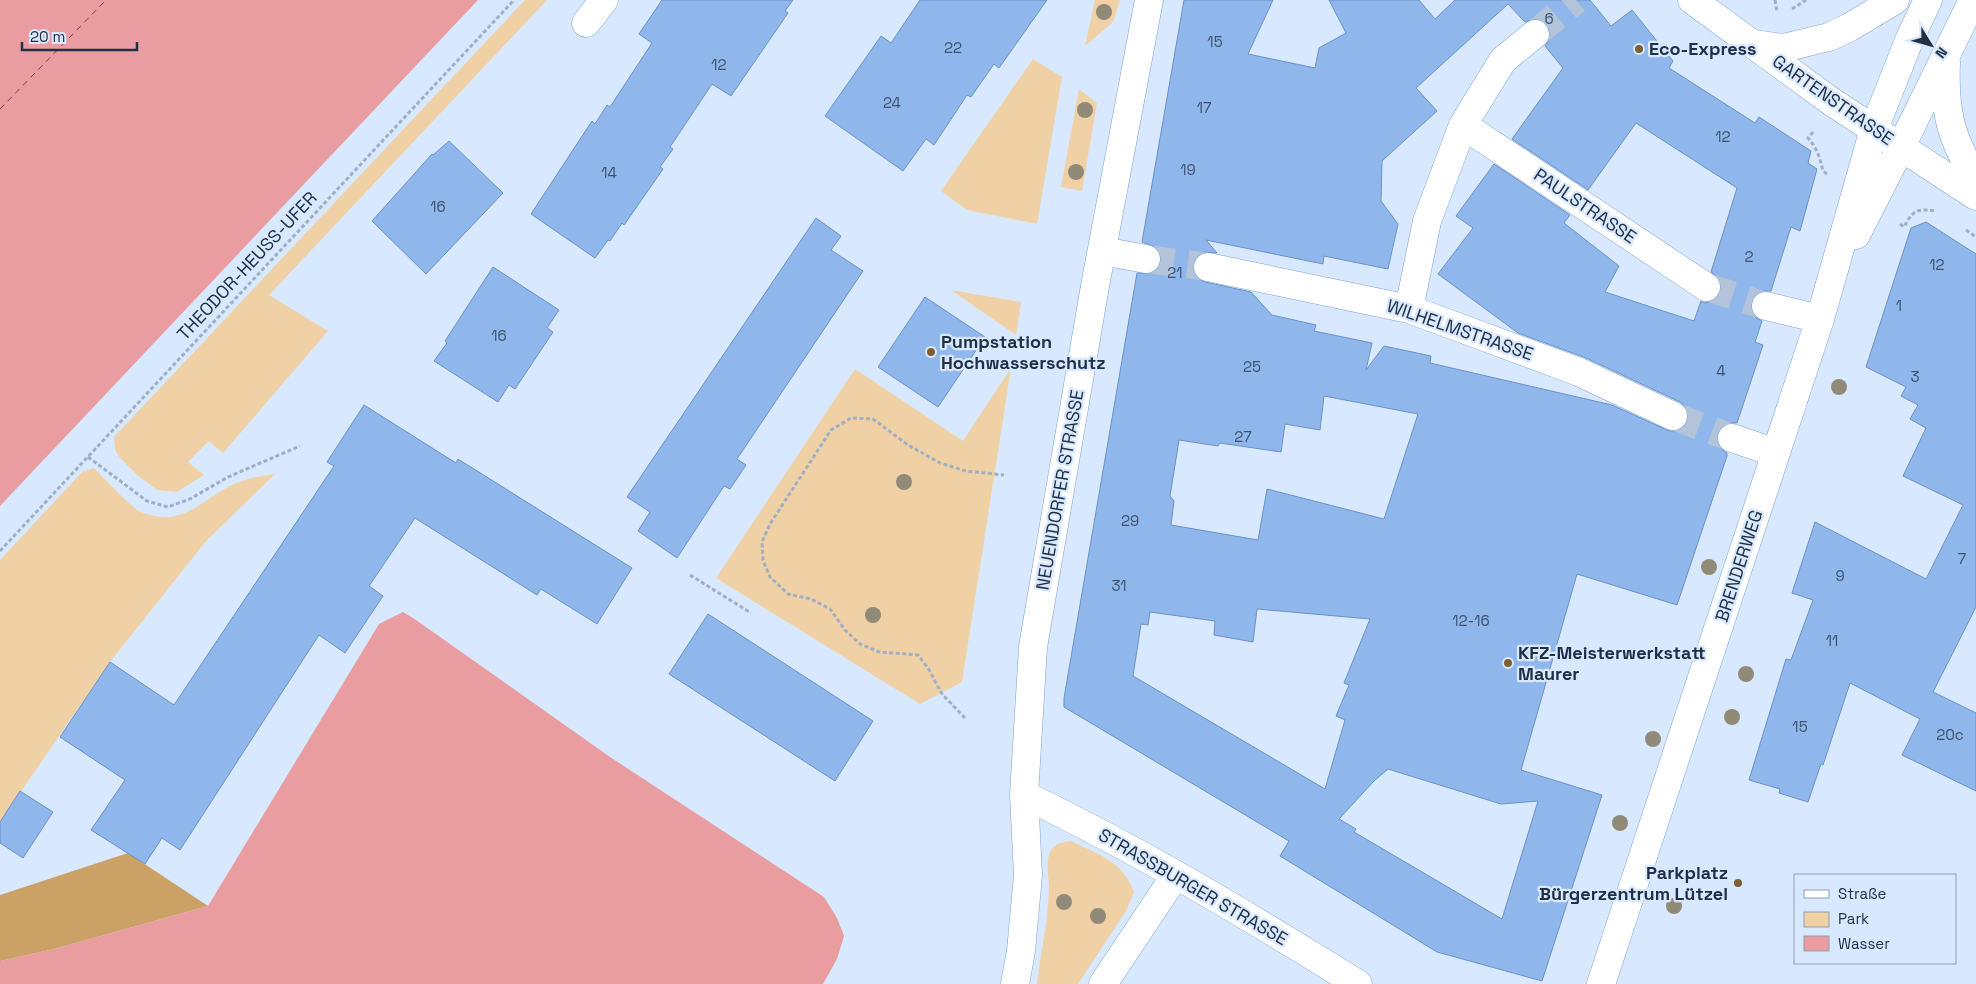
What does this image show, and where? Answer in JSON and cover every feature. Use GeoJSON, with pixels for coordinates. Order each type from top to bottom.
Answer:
{"type":"FeatureCollection","features":[{"type":"Feature","properties":{"kind":"street"},"geometry":{"type":"LineString","coordinates":[[586,23],[604,0]]}},
{"type":"Feature","properties":{"kind":"street","name":"NEUENDORFER STRASSE"},"geometry":{"type":"LineString","coordinates":[[1015,984],[1021,951],[1028,875],[1024,795],[1033,647],[1095,286],[1149,0]]}},
{"type":"Feature","properties":{"kind":"street","name":"GARTENSTRASSE"},"geometry":{"type":"LineString","coordinates":[[1692,0],[1832,102],[1976,196]]}},
{"type":"Feature","properties":{"kind":"street"},"geometry":{"type":"LineString","coordinates":[[1753,44],[1783,48],[1829,37],[1850,27],[1895,0]]}},
{"type":"Feature","properties":{"kind":"street","name":"BRENDERWEG"},"geometry":{"type":"LineString","coordinates":[[1601,984],[1820,319],[1874,129],[1910,38],[1928,0]]}},
{"type":"Feature","properties":{"kind":"street","name":"BRENDERWEG"},"geometry":{"type":"LineString","coordinates":[[1820,319],[1854,238],[1901,148],[1973,0]]}},
{"type":"Feature","properties":{"kind":"street"},"geometry":{"type":"LineString","coordinates":[[1408,309],[1428,221],[1463,125],[1504,60],[1535,34]]}},
{"type":"Feature","properties":{"kind":"street"},"geometry":{"type":"LineString","coordinates":[[1946,56],[1945,88],[1952,135],[1976,179]]}},
{"type":"Feature","properties":{"kind":"street","name":"PAULSTRASSE"},"geometry":{"type":"LineString","coordinates":[[1463,125],[1706,287]]}},
{"type":"Feature","properties":{"kind":"street"},"geometry":{"type":"LineString","coordinates":[[1102,252],[1146,259]]}},
{"type":"Feature","properties":{"kind":"street","name":"WILHELMSTRASSE"},"geometry":{"type":"LineString","coordinates":[[1208,267],[1408,309],[1579,372],[1673,416]]}},
{"type":"Feature","properties":{"kind":"street"},"geometry":{"type":"LineString","coordinates":[[1766,306],[1820,319]]}},
{"type":"Feature","properties":{"kind":"street"},"geometry":{"type":"LineString","coordinates":[[1732,438],[1776,453]]}},
{"type":"Feature","properties":{"kind":"street","name":"STRASSBURGER STRASSE"},"geometry":{"type":"LineString","coordinates":[[1024,795],[1175,876],[1286,939],[1358,984]]}},
{"type":"Feature","properties":{"kind":"street"},"geometry":{"type":"LineString","coordinates":[[1103,984],[1175,876]]}},
{"type":"Feature","properties":{"kind":"path","name":"THEODOR-HEUSS-UFER"},"geometry":{"type":"LineString","coordinates":[[0,551],[514,0]]}},
{"type":"Feature","properties":{"kind":"path"},"geometry":{"type":"LineString","coordinates":[[1775,0],[1777,12]]}},
{"type":"Feature","properties":{"kind":"path"},"geometry":{"type":"LineString","coordinates":[[1770,12],[1786,13],[1806,0]]}},
{"type":"Feature","properties":{"kind":"path"},"geometry":{"type":"LineString","coordinates":[[1813,132],[1808,138],[1814,145],[1823,171],[1830,176]]}},
{"type":"Feature","properties":{"kind":"path"},"geometry":{"type":"LineString","coordinates":[[1893,220],[1904,227],[1914,212],[1922,209],[1936,212]]}},
{"type":"Feature","properties":{"kind":"path"},"geometry":{"type":"LineString","coordinates":[[1960,227],[1976,237]]}},
{"type":"Feature","properties":{"kind":"path"},"geometry":{"type":"LineString","coordinates":[[965,718],[942,694],[928,668],[918,655],[879,652],[860,644],[846,630],[830,609],[811,599],[788,594],[770,577],[763,560],[762,542],[770,524],[831,430],[851,418],[873,419],[908,445],[940,463],[966,471],[1004,476]]}},
{"type":"Feature","properties":{"kind":"path"},"geometry":{"type":"LineString","coordinates":[[88,457],[147,501],[168,507],[190,499],[228,476],[300,446]]}},
{"type":"Feature","properties":{"kind":"path"},"geometry":{"type":"LineString","coordinates":[[690,575],[751,613]]}},
{"type":"Feature","properties":{"kind":"green space"},"geometry":{"type":"Polygon","coordinates":[[[525,0],[547,0],[269,295],[328,331],[223,453],[209,441],[188,462],[204,475],[177,492],[157,490],[136,474],[119,457],[115,449],[114,437],[525,0]]]}},
{"type":"Feature","properties":{"kind":"green space"},"geometry":{"type":"Polygon","coordinates":[[[1095,0],[1120,0],[1113,22],[1085,46],[1095,0]]]}},
{"type":"Feature","properties":{"kind":"green space"},"geometry":{"type":"Polygon","coordinates":[[[1033,59],[1062,77],[1037,224],[967,210],[941,191],[1033,59]]]}},
{"type":"Feature","properties":{"kind":"green space"},"geometry":{"type":"Polygon","coordinates":[[[1079,89],[1097,103],[1082,191],[1061,187],[1079,89]]]}},
{"type":"Feature","properties":{"kind":"green space"},"geometry":{"type":"Polygon","coordinates":[[[951,290],[1021,302],[1016,335],[951,290]]]}},
{"type":"Feature","properties":{"kind":"green space"},"geometry":{"type":"Polygon","coordinates":[[[1011,368],[962,682],[920,704],[716,578],[855,369],[963,441],[1011,368]]]}},
{"type":"Feature","properties":{"kind":"green space"},"geometry":{"type":"Polygon","coordinates":[[[94,468],[123,498],[139,511],[154,516],[167,517],[190,511],[234,484],[260,476],[275,474],[206,541],[110,662],[0,822],[0,560],[82,472],[94,468]]]}},
{"type":"Feature","properties":{"kind":"green space"},"geometry":{"type":"Polygon","coordinates":[[[1071,841],[1100,855],[1117,866],[1129,881],[1134,892],[1126,911],[1078,984],[1037,984],[1047,912],[1049,854],[1057,844],[1071,841]]]}},
{"type":"Feature","properties":{"kind":"shaded area"},"geometry":{"type":"Polygon","coordinates":[[[128,853],[208,906],[54,949],[0,961],[0,895],[128,853]]]}},
{"type":"Feature","properties":{"kind":"water"},"geometry":{"type":"Polygon","coordinates":[[[0,0],[478,0],[0,506],[0,0]]]}},
{"type":"Feature","properties":{"kind":"water"},"geometry":{"type":"Polygon","coordinates":[[[403,612],[613,759],[824,897],[837,918],[844,936],[837,959],[823,984],[0,984],[0,961],[54,949],[208,906],[379,624],[403,612]]]}},
{"type":"Feature","properties":{"kind":"building"},"geometry":{"type":"Polygon","coordinates":[[[662,0],[793,0],[785,11],[788,13],[731,96],[712,84],[670,147],[673,149],[660,167],[663,169],[624,225],[622,223],[595,258],[531,214],[592,121],[595,124],[607,105],[610,107],[652,43],[639,34],[662,0]]]}},
{"type":"Feature","properties":{"kind":"building"},"geometry":{"type":"Polygon","coordinates":[[[920,0],[1047,0],[999,68],[994,64],[971,97],[967,95],[934,145],[926,139],[903,171],[825,116],[881,36],[891,43],[920,0]]]}},
{"type":"Feature","properties":{"kind":"building"},"geometry":{"type":"Polygon","coordinates":[[[1184,0],[1273,0],[1248,54],[1315,68],[1319,48],[1346,33],[1329,0],[1419,0],[1435,19],[1455,0],[1590,0],[1611,26],[1632,10],[1673,61],[1669,68],[1755,123],[1759,117],[1811,151],[1808,163],[1817,169],[1800,231],[1791,227],[1771,291],[1761,291],[1755,295],[1751,302],[1751,311],[1755,317],[1762,321],[1755,342],[1763,345],[1737,423],[1729,423],[1722,426],[1717,433],[1717,441],[1721,449],[1727,453],[1727,456],[1677,605],[1577,574],[1521,770],[1602,795],[1542,981],[1437,952],[1280,856],[1289,841],[1064,707],[1137,273],[1152,273],[1158,269],[1161,261],[1160,253],[1156,247],[1142,242],[1184,0]],[[1508,4],[1416,88],[1437,111],[1382,161],[1381,201],[1398,224],[1388,269],[1324,256],[1323,264],[1206,240],[1217,253],[1204,252],[1197,256],[1193,264],[1193,272],[1198,279],[1251,292],[1272,315],[1316,325],[1314,331],[1372,343],[1366,370],[1384,346],[1431,356],[1430,363],[1612,405],[1674,432],[1682,429],[1687,423],[1689,415],[1686,407],[1680,402],[1586,358],[1518,333],[1438,274],[1473,228],[1456,216],[1494,164],[1570,215],[1564,223],[1619,266],[1605,292],[1694,321],[1701,301],[1705,303],[1713,301],[1719,296],[1722,288],[1720,280],[1711,272],[1737,188],[1636,123],[1588,190],[1512,139],[1563,68],[1545,46],[1550,39],[1547,24],[1540,19],[1525,22],[1508,4]],[[1324,396],[1320,430],[1285,424],[1281,452],[1220,443],[1218,446],[1179,440],[1170,496],[1174,501],[1171,525],[1258,540],[1267,489],[1384,519],[1418,414],[1324,396]],[[1257,609],[1253,642],[1214,635],[1215,621],[1150,612],[1148,625],[1141,624],[1133,676],[1325,789],[1345,720],[1336,716],[1349,685],[1344,683],[1370,619],[1257,609]],[[1388,769],[1374,781],[1339,819],[1356,829],[1354,832],[1502,919],[1538,801],[1501,804],[1388,769]]]}},
{"type":"Feature","properties":{"kind":"building"},"geometry":{"type":"Polygon","coordinates":[[[449,141],[503,193],[426,274],[372,221],[432,154],[449,141]]]}},
{"type":"Feature","properties":{"kind":"building"},"geometry":{"type":"Polygon","coordinates":[[[816,218],[841,236],[831,250],[863,271],[737,459],[746,465],[730,489],[724,486],[677,558],[638,531],[650,512],[627,497],[816,218]]]}},
{"type":"Feature","properties":{"kind":"building"},"geometry":{"type":"Polygon","coordinates":[[[1926,222],[1976,254],[1976,607],[1933,692],[1976,713],[1976,791],[1902,755],[1920,719],[1850,683],[1823,765],[1821,764],[1808,802],[1779,793],[1780,789],[1749,780],[1786,659],[1791,660],[1813,600],[1792,593],[1815,522],[1926,579],[1963,505],[1903,476],[1926,428],[1910,419],[1918,405],[1901,396],[1906,387],[1866,367],[1911,228],[1926,222]]]}},
{"type":"Feature","properties":{"kind":"building"},"geometry":{"type":"Polygon","coordinates":[[[493,267],[559,310],[547,328],[553,332],[515,389],[509,385],[498,402],[434,361],[493,267]]]}},
{"type":"Feature","properties":{"kind":"building","name":"Pumpstation Hochwasserschutz"},"geometry":{"type":"Polygon","coordinates":[[[925,297],[985,337],[938,407],[878,367],[925,297]]]}},
{"type":"Feature","properties":{"kind":"building"},"geometry":{"type":"Polygon","coordinates":[[[364,405],[456,463],[458,459],[632,568],[597,624],[541,589],[537,595],[415,518],[369,586],[383,596],[345,653],[319,635],[180,850],[162,838],[145,864],[91,830],[125,780],[60,737],[110,662],[174,705],[334,466],[327,462],[364,405]]]}},
{"type":"Feature","properties":{"kind":"building"},"geometry":{"type":"Polygon","coordinates":[[[708,614],[873,721],[835,781],[669,674],[708,614]]]}},
{"type":"Feature","properties":{"kind":"building"},"geometry":{"type":"Polygon","coordinates":[[[20,791],[53,812],[23,858],[0,843],[0,822],[20,791]]]}},
{"type":"Feature","properties":{"kind":"ferry route"},"geometry":{"type":"LineString","coordinates":[[0,109],[106,0]]}},
{"type":"Feature","properties":{"kind":"tunnel"},"geometry":{"type":"LineString","coordinates":[[1535,34],[1576,0]]}},
{"type":"Feature","properties":{"kind":"tunnel"},"geometry":{"type":"LineString","coordinates":[[1146,259],[1208,267]]}},
{"type":"Feature","properties":{"kind":"tunnel"},"geometry":{"type":"LineString","coordinates":[[1706,287],[1766,306]]}},
{"type":"Feature","properties":{"kind":"tunnel"},"geometry":{"type":"LineString","coordinates":[[1673,416],[1732,438]]}},
{"type":"Feature","properties":{"kind":"place","name":"Eco-Express"},"geometry":{"type":"Point","coordinates":[1639,49]}},
{"type":"Feature","properties":{"kind":"place","name":"Pumpstation Hochwasserschutz"},"geometry":{"type":"Point","coordinates":[931,352]}},
{"type":"Feature","properties":{"kind":"place","name":"KFZ-Meisterwerkstatt Maurer"},"geometry":{"type":"Point","coordinates":[1508,663]}},
{"type":"Feature","properties":{"kind":"place","name":"Parkplatz Bürgerzentrum Lützel"},"geometry":{"type":"Point","coordinates":[1738,883]}}]}
